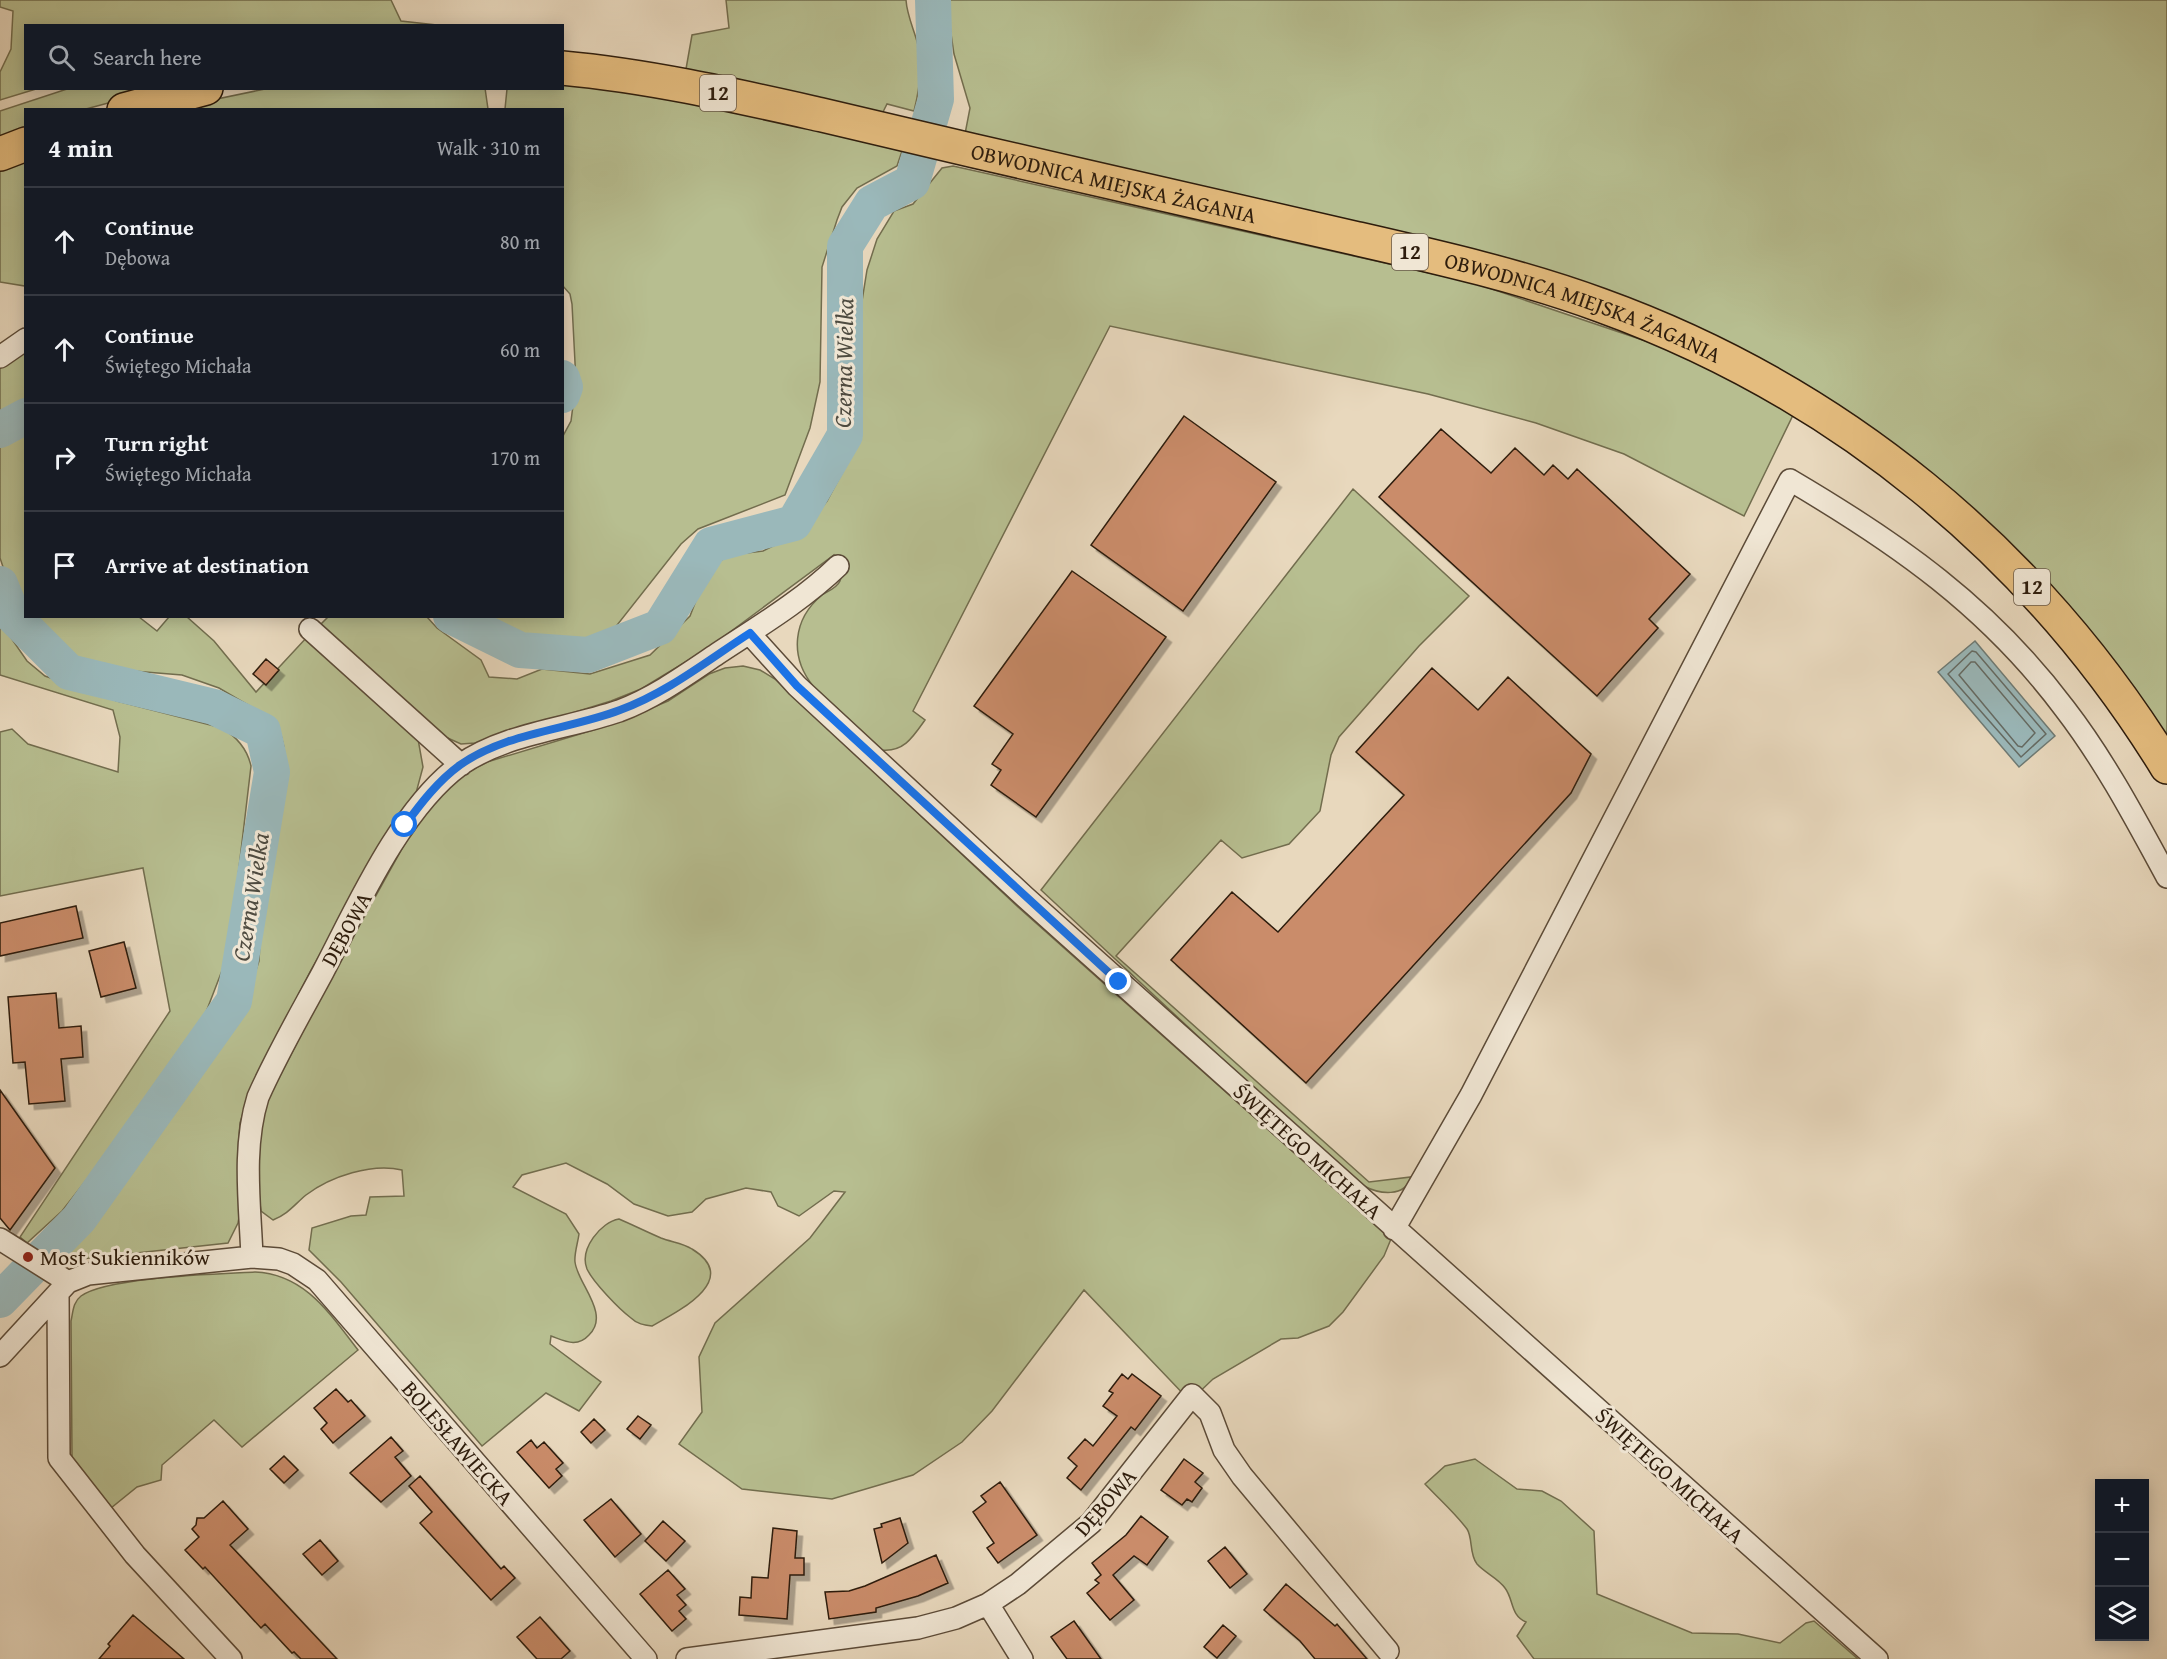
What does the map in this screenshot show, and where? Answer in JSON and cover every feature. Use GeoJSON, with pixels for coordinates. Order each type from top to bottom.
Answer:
{"type":"FeatureCollection","features":[{"type":"Feature","properties":{"kind":"main road","name":"OBWODNICA MIEJSKA ŻAGANIA"},"geometry":{"type":"LineString","coordinates":[[564,68],[662,82],[872,127],[1388,246],[1529,282],[1633,317],[1694,343],[1765,378],[1863,439],[1932,492],[1987,541],[2026,581],[2096,662],[2167,767]]}},
{"type":"Feature","properties":{"kind":"main road"},"geometry":{"type":"LineString","coordinates":[[131,108],[199,90]]}},
{"type":"Feature","properties":{"kind":"main road"},"geometry":{"type":"LineString","coordinates":[[0,154],[24,145]]}},
{"type":"Feature","properties":{"kind":"street"},"geometry":{"type":"LineString","coordinates":[[0,357],[24,340]]}},
{"type":"Feature","properties":{"kind":"street"},"geometry":{"type":"LineString","coordinates":[[1394,1229],[1471,1095],[1790,480],[1888,539],[1922,565],[1956,592],[2028,664],[2092,747],[2167,877]]}},
{"type":"Feature","properties":{"kind":"street"},"geometry":{"type":"LineString","coordinates":[[750,633],[825,579],[838,566]]}},
{"type":"Feature","properties":{"kind":"street"},"geometry":{"type":"LineString","coordinates":[[310,629],[461,765]]}},
{"type":"Feature","properties":{"kind":"street","name":"DĘBOWA"},"geometry":{"type":"LineString","coordinates":[[252,1257],[248,1154],[252,1116],[258,1097],[390,848],[420,804],[461,765],[502,744],[602,716],[639,702],[668,687],[750,633]]}},
{"type":"Feature","properties":{"kind":"street","name":"ŚWIĘTEGO MICHAŁA"},"geometry":{"type":"LineString","coordinates":[[750,633],[797,686],[1017,890],[1877,1659]]}},
{"type":"Feature","properties":{"kind":"street"},"geometry":{"type":"LineString","coordinates":[[2,1240],[60,1283]]}},
{"type":"Feature","properties":{"kind":"street","name":"BOLESŁAWIECKA"},"geometry":{"type":"LineString","coordinates":[[60,1283],[101,1272],[252,1257],[279,1259],[293,1264],[317,1280],[646,1659]]}},
{"type":"Feature","properties":{"kind":"street"},"geometry":{"type":"LineString","coordinates":[[0,1356],[60,1283]]}},
{"type":"Feature","properties":{"kind":"street"},"geometry":{"type":"LineString","coordinates":[[60,1283],[59,1458],[135,1555],[231,1659]]}},
{"type":"Feature","properties":{"kind":"street","name":"DĘBOWA"},"geometry":{"type":"LineString","coordinates":[[687,1659],[918,1628],[956,1618],[988,1604],[1018,1584],[1091,1522],[1192,1395],[1210,1413],[1224,1450],[1242,1476],[1388,1652]]}},
{"type":"Feature","properties":{"kind":"street"},"geometry":{"type":"LineString","coordinates":[[988,1604],[1022,1659]]}},
{"type":"Feature","properties":{"kind":"green space"},"geometry":{"type":"Polygon","coordinates":[[[0,0],[391,0],[401,21],[428,24],[24,24],[24,90],[33,90],[0,100],[0,72],[11,49],[13,11],[0,7],[0,0]]]}},
{"type":"Feature","properties":{"kind":"green space"},"geometry":{"type":"Polygon","coordinates":[[[726,0],[906,0],[920,61],[919,87],[914,111],[887,104],[882,114],[686,69],[692,35],[729,28],[726,0]]]}},
{"type":"Feature","properties":{"kind":"green space"},"geometry":{"type":"Polygon","coordinates":[[[946,0],[2167,0],[2167,745],[2124,681],[1770,367],[965,134],[970,108],[954,54],[946,0]]]}},
{"type":"Feature","properties":{"kind":"green space"},"geometry":{"type":"Polygon","coordinates":[[[564,79],[608,84],[903,148],[897,166],[857,188],[842,207],[837,220],[822,267],[820,382],[810,428],[785,495],[698,529],[681,544],[614,629],[581,640],[563,642],[527,637],[509,632],[480,618],[564,618],[564,434],[571,421],[576,382],[572,304],[570,294],[564,287],[564,108],[505,108],[507,90],[564,90],[564,79]]]}},
{"type":"Feature","properties":{"kind":"green space"},"geometry":{"type":"Polygon","coordinates":[[[64,90],[156,90],[90,108],[24,108],[24,130],[0,139],[0,111],[64,90]]]}},
{"type":"Feature","properties":{"kind":"green space"},"geometry":{"type":"Polygon","coordinates":[[[260,90],[485,90],[488,108],[174,108],[260,90]]]}},
{"type":"Feature","properties":{"kind":"green space"},"geometry":{"type":"Polygon","coordinates":[[[24,156],[24,286],[0,282],[0,166],[24,156]]]}},
{"type":"Feature","properties":{"kind":"green space"},"geometry":{"type":"Polygon","coordinates":[[[953,166],[1474,283],[1687,355],[1795,411],[1744,516],[1624,454],[1536,423],[1428,394],[1110,326],[913,711],[925,720],[907,742],[890,750],[882,750],[813,686],[800,662],[798,638],[805,615],[822,595],[839,583],[841,578],[841,571],[834,555],[707,649],[641,689],[611,701],[475,743],[461,744],[441,735],[318,627],[327,618],[428,618],[437,628],[481,660],[489,677],[517,679],[542,669],[590,674],[650,655],[690,616],[709,567],[730,555],[763,551],[803,531],[827,501],[850,458],[859,409],[858,326],[867,270],[877,239],[894,211],[913,204],[942,168],[953,166]]]}},
{"type":"Feature","properties":{"kind":"green space"},"geometry":{"type":"Polygon","coordinates":[[[24,341],[24,400],[0,413],[0,356],[24,341]]]}},
{"type":"Feature","properties":{"kind":"green space"},"geometry":{"type":"Polygon","coordinates":[[[24,431],[24,607],[7,579],[0,558],[0,443],[24,431]]]}},
{"type":"Feature","properties":{"kind":"green space"},"geometry":{"type":"Polygon","coordinates":[[[1353,489],[1469,596],[1419,646],[1339,737],[1331,755],[1320,811],[1289,844],[1242,858],[1221,840],[1116,956],[1369,1182],[1411,1177],[1403,1188],[1391,1192],[1377,1191],[1364,1186],[1275,1108],[1041,890],[1353,489]]]}},
{"type":"Feature","properties":{"kind":"green space"},"geometry":{"type":"Polygon","coordinates":[[[31,618],[140,618],[157,631],[168,618],[188,618],[214,641],[256,692],[308,636],[418,739],[423,767],[416,793],[378,850],[310,972],[250,1090],[240,1123],[238,1151],[240,1211],[238,1223],[228,1243],[63,1261],[65,1250],[177,1104],[247,996],[259,961],[262,902],[284,747],[281,735],[265,715],[219,688],[182,675],[121,670],[75,659],[36,626],[31,618]]]}},
{"type":"Feature","properties":{"kind":"green space"},"geometry":{"type":"Polygon","coordinates":[[[0,622],[27,661],[45,676],[117,701],[222,728],[241,744],[251,766],[236,893],[223,968],[198,1033],[151,1098],[62,1211],[27,1243],[20,1237],[170,1011],[143,868],[0,896],[0,732],[12,729],[28,744],[118,772],[120,737],[113,710],[0,675],[0,622]]]}},
{"type":"Feature","properties":{"kind":"green space"},"geometry":{"type":"Polygon","coordinates":[[[743,666],[760,670],[775,679],[1018,907],[1391,1239],[1384,1256],[1343,1312],[1329,1326],[1298,1338],[1281,1339],[1213,1379],[1190,1401],[1084,1290],[992,1411],[962,1442],[913,1475],[832,1499],[742,1489],[679,1444],[702,1412],[699,1357],[715,1323],[810,1238],[845,1192],[834,1191],[799,1216],[778,1206],[771,1192],[746,1188],[706,1199],[692,1212],[668,1216],[634,1204],[607,1184],[566,1163],[522,1175],[513,1187],[566,1214],[579,1234],[575,1262],[595,1308],[595,1327],[584,1339],[571,1342],[551,1336],[550,1344],[601,1382],[579,1411],[546,1393],[482,1446],[341,1282],[309,1250],[312,1228],[351,1216],[366,1215],[370,1197],[404,1196],[402,1170],[378,1168],[339,1177],[316,1188],[287,1212],[273,1220],[261,1211],[258,1189],[260,1115],[328,982],[413,829],[441,795],[457,777],[487,762],[613,724],[668,701],[709,674],[725,668],[743,666]]]}},
{"type":"Feature","properties":{"kind":"green space"},"geometry":{"type":"Polygon","coordinates":[[[619,1219],[692,1249],[706,1260],[710,1271],[709,1282],[701,1293],[690,1303],[652,1326],[638,1323],[626,1314],[600,1288],[587,1269],[586,1253],[593,1238],[605,1225],[619,1219]]]}},
{"type":"Feature","properties":{"kind":"green space"},"geometry":{"type":"Polygon","coordinates":[[[255,1272],[273,1274],[302,1288],[326,1310],[358,1350],[242,1447],[214,1420],[162,1465],[161,1480],[137,1487],[111,1508],[77,1471],[72,1457],[71,1321],[76,1301],[94,1290],[138,1281],[191,1275],[255,1272]]]}},
{"type":"Feature","properties":{"kind":"green space"},"geometry":{"type":"Polygon","coordinates":[[[1475,1459],[1517,1489],[1542,1491],[1561,1501],[1594,1531],[1597,1594],[1692,1633],[1738,1634],[1780,1643],[1806,1623],[1814,1621],[1858,1659],[1534,1659],[1517,1636],[1526,1622],[1517,1615],[1505,1588],[1477,1564],[1467,1529],[1425,1484],[1445,1466],[1475,1459]]]}},
{"type":"Feature","properties":{"kind":"water"},"geometry":{"type":"Polygon","coordinates":[[[1975,641],[2055,736],[2019,767],[1938,672],[1975,641]]]}},
{"type":"Feature","properties":{"kind":"building"},"geometry":{"type":"Polygon","coordinates":[[[1184,416],[1276,482],[1183,611],[1091,545],[1184,416]]]}},
{"type":"Feature","properties":{"kind":"building"},"geometry":{"type":"Polygon","coordinates":[[[1441,429],[1491,473],[1515,448],[1544,475],[1553,465],[1568,479],[1577,469],[1690,574],[1649,619],[1658,628],[1597,696],[1379,497],[1441,429]]]}},
{"type":"Feature","properties":{"kind":"building"},"geometry":{"type":"Polygon","coordinates":[[[1072,571],[1166,637],[1036,817],[991,785],[1001,770],[992,764],[1013,734],[974,706],[1072,571]]]}},
{"type":"Feature","properties":{"kind":"building"},"geometry":{"type":"Polygon","coordinates":[[[266,659],[279,670],[266,685],[253,674],[266,659]]]}},
{"type":"Feature","properties":{"kind":"building"},"geometry":{"type":"Polygon","coordinates":[[[1432,668],[1478,710],[1508,677],[1591,754],[1571,793],[1306,1083],[1171,960],[1232,892],[1278,932],[1404,795],[1356,752],[1432,668]]]}},
{"type":"Feature","properties":{"kind":"building"},"geometry":{"type":"Polygon","coordinates":[[[76,906],[83,938],[0,956],[0,923],[76,906]]]}},
{"type":"Feature","properties":{"kind":"building"},"geometry":{"type":"Polygon","coordinates":[[[124,942],[136,988],[101,997],[89,951],[124,942]]]}},
{"type":"Feature","properties":{"kind":"building"},"geometry":{"type":"Polygon","coordinates":[[[56,993],[59,1028],[81,1026],[83,1057],[61,1059],[65,1101],[29,1104],[25,1062],[13,1063],[8,997],[56,993]]]}},
{"type":"Feature","properties":{"kind":"building"},"geometry":{"type":"Polygon","coordinates":[[[0,1090],[55,1168],[10,1230],[0,1218],[0,1090]]]}},
{"type":"Feature","properties":{"kind":"building"},"geometry":{"type":"Polygon","coordinates":[[[1122,1374],[1128,1379],[1132,1374],[1161,1396],[1135,1430],[1131,1427],[1081,1490],[1067,1478],[1077,1466],[1068,1458],[1085,1439],[1093,1446],[1117,1416],[1103,1406],[1113,1393],[1109,1391],[1122,1374]]]}},
{"type":"Feature","properties":{"kind":"building"},"geometry":{"type":"Polygon","coordinates":[[[336,1389],[348,1402],[351,1400],[365,1416],[333,1443],[321,1429],[327,1423],[314,1408],[336,1389]]]}},
{"type":"Feature","properties":{"kind":"building"},"geometry":{"type":"Polygon","coordinates":[[[638,1416],[651,1425],[640,1439],[627,1429],[638,1416]]]}},
{"type":"Feature","properties":{"kind":"building"},"geometry":{"type":"Polygon","coordinates":[[[594,1419],[605,1430],[591,1443],[581,1432],[594,1419]]]}},
{"type":"Feature","properties":{"kind":"building"},"geometry":{"type":"Polygon","coordinates":[[[391,1437],[403,1451],[395,1457],[411,1476],[381,1502],[350,1473],[391,1437]]]}},
{"type":"Feature","properties":{"kind":"building"},"geometry":{"type":"Polygon","coordinates":[[[531,1440],[537,1448],[544,1442],[563,1463],[556,1469],[562,1476],[549,1488],[517,1452],[531,1440]]]}},
{"type":"Feature","properties":{"kind":"building"},"geometry":{"type":"Polygon","coordinates":[[[284,1456],[298,1470],[284,1483],[270,1469],[284,1456]]]}},
{"type":"Feature","properties":{"kind":"building"},"geometry":{"type":"Polygon","coordinates":[[[1184,1459],[1203,1473],[1195,1482],[1202,1488],[1192,1502],[1187,1499],[1182,1505],[1161,1490],[1184,1459]]]}},
{"type":"Feature","properties":{"kind":"building"},"geometry":{"type":"Polygon","coordinates":[[[420,1476],[501,1569],[504,1566],[515,1578],[491,1600],[420,1523],[432,1512],[409,1486],[420,1476]]]}},
{"type":"Feature","properties":{"kind":"building"},"geometry":{"type":"Polygon","coordinates":[[[1000,1482],[1037,1535],[998,1563],[987,1548],[994,1543],[973,1512],[986,1502],[981,1496],[1000,1482]]]}},
{"type":"Feature","properties":{"kind":"building"},"geometry":{"type":"Polygon","coordinates":[[[611,1499],[641,1534],[615,1557],[584,1520],[611,1499]]]}},
{"type":"Feature","properties":{"kind":"building"},"geometry":{"type":"Polygon","coordinates":[[[223,1501],[248,1529],[230,1545],[337,1659],[301,1659],[294,1652],[292,1653],[265,1624],[261,1628],[205,1567],[203,1569],[185,1550],[199,1537],[192,1529],[196,1525],[197,1518],[204,1518],[223,1501]]]}},
{"type":"Feature","properties":{"kind":"building"},"geometry":{"type":"Polygon","coordinates":[[[1141,1516],[1168,1537],[1147,1565],[1134,1556],[1113,1575],[1134,1600],[1110,1620],[1087,1593],[1099,1583],[1095,1580],[1101,1575],[1092,1563],[1126,1535],[1141,1516]]]}},
{"type":"Feature","properties":{"kind":"building"},"geometry":{"type":"Polygon","coordinates":[[[900,1518],[908,1543],[882,1563],[874,1529],[882,1527],[881,1524],[900,1518]]]}},
{"type":"Feature","properties":{"kind":"building"},"geometry":{"type":"Polygon","coordinates":[[[663,1521],[685,1541],[666,1561],[645,1541],[663,1521]]]}},
{"type":"Feature","properties":{"kind":"building"},"geometry":{"type":"Polygon","coordinates":[[[773,1528],[797,1531],[795,1558],[804,1558],[804,1575],[790,1575],[787,1619],[739,1615],[740,1597],[751,1598],[752,1577],[768,1578],[773,1528]]]}},
{"type":"Feature","properties":{"kind":"building"},"geometry":{"type":"Polygon","coordinates":[[[320,1540],[338,1561],[322,1575],[303,1554],[320,1540]]]}},
{"type":"Feature","properties":{"kind":"building"},"geometry":{"type":"Polygon","coordinates":[[[1225,1547],[1247,1574],[1230,1588],[1208,1561],[1225,1547]]]}},
{"type":"Feature","properties":{"kind":"building"},"geometry":{"type":"Polygon","coordinates":[[[936,1555],[948,1583],[918,1596],[876,1608],[876,1612],[829,1619],[825,1592],[849,1591],[865,1586],[936,1555]]]}},
{"type":"Feature","properties":{"kind":"building"},"geometry":{"type":"Polygon","coordinates":[[[668,1570],[685,1589],[677,1595],[686,1605],[679,1611],[686,1619],[672,1631],[640,1594],[668,1570]]]}},
{"type":"Feature","properties":{"kind":"building"},"geometry":{"type":"Polygon","coordinates":[[[1286,1584],[1335,1626],[1337,1624],[1367,1659],[1315,1659],[1300,1641],[1264,1610],[1286,1584]]]}},
{"type":"Feature","properties":{"kind":"building"},"geometry":{"type":"Polygon","coordinates":[[[133,1615],[184,1659],[99,1659],[110,1646],[108,1644],[133,1615]]]}},
{"type":"Feature","properties":{"kind":"building"},"geometry":{"type":"Polygon","coordinates":[[[540,1617],[570,1651],[561,1659],[537,1659],[517,1637],[540,1617]]]}},
{"type":"Feature","properties":{"kind":"building"},"geometry":{"type":"Polygon","coordinates":[[[1074,1621],[1101,1659],[1067,1659],[1051,1637],[1074,1621]]]}},
{"type":"Feature","properties":{"kind":"building"},"geometry":{"type":"Polygon","coordinates":[[[1223,1625],[1236,1636],[1217,1658],[1204,1647],[1223,1625]]]}},
{"type":"Feature","properties":{"kind":"waterway","name":"Czerna Wielka"},"geometry":{"type":"LineString","coordinates":[[455,618],[520,650],[588,655],[660,627],[711,545],[794,523],[845,435],[845,246],[872,203],[912,182],[936,99],[933,0]]}},
{"type":"Feature","properties":{"kind":"waterway","name":"Czerna Wielka"},"geometry":{"type":"LineString","coordinates":[[564,384],[564,390]]}},
{"type":"Feature","properties":{"kind":"waterway","name":"Czerna Wielka"},"geometry":{"type":"LineString","coordinates":[[0,430],[24,417]]}},
{"type":"Feature","properties":{"kind":"waterway","name":"Czerna Wielka"},"geometry":{"type":"LineString","coordinates":[[0,584],[13,616],[69,672],[214,707],[263,731],[272,772],[234,1001],[79,1219],[0,1300]]}},
{"type":"Feature","properties":{"kind":"place","name":"Most Sukienników"},"geometry":{"type":"Point","coordinates":[28,1257]}},
{"type":"Feature","properties":{"kind":"route"},"geometry":{"type":"LineString","coordinates":[[405,825],[420,804],[446,777],[477,755],[502,744],[620,710],[639,702],[668,687],[750,633],[797,686],[1119,982]]}}]}
